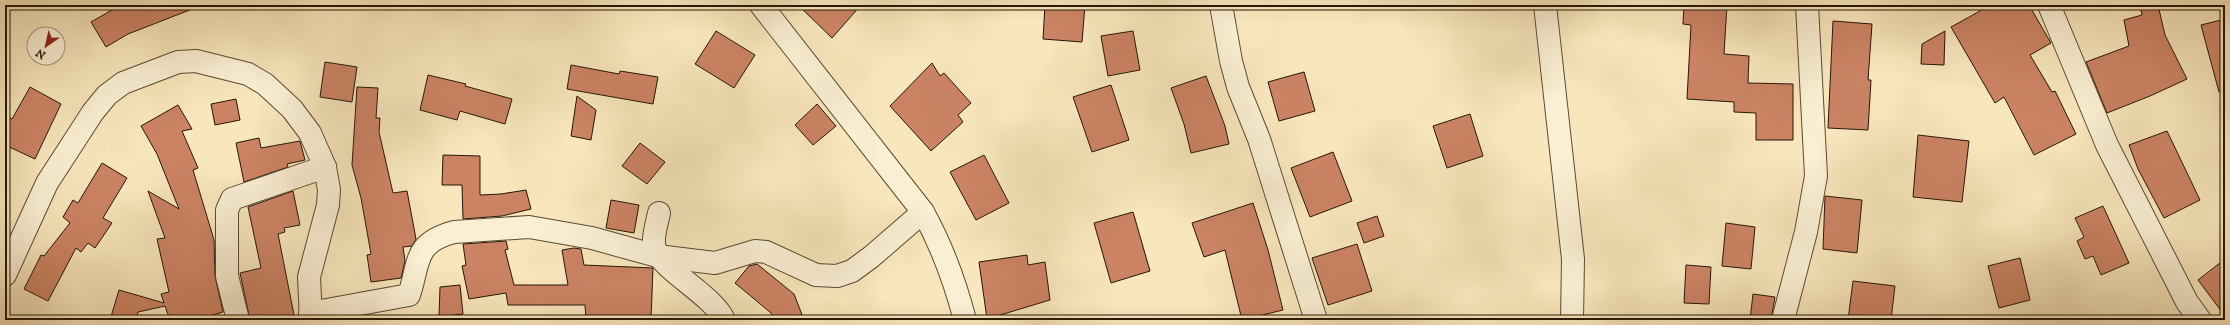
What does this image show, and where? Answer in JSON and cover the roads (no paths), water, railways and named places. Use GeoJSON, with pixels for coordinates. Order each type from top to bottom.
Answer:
{"type":"FeatureCollection","features":[{"type":"Feature","properties":{"kind":"street"},"geometry":{"type":"LineString","coordinates":[[761,5],[923,212],[936,234],[955,283],[964,320]]}},
{"type":"Feature","properties":{"kind":"street"},"geometry":{"type":"LineString","coordinates":[[1221,5],[1231,61],[1238,87],[1261,146],[1316,320]]}},
{"type":"Feature","properties":{"kind":"street"},"geometry":{"type":"LineString","coordinates":[[1545,5],[1573,259],[1572,320]]}},
{"type":"Feature","properties":{"kind":"street"},"geometry":{"type":"LineString","coordinates":[[1782,320],[1806,232],[1816,176],[1807,5]]}},
{"type":"Feature","properties":{"kind":"street"},"geometry":{"type":"LineString","coordinates":[[2049,5],[2107,146],[2187,302],[2200,320]]}},
{"type":"Feature","properties":{"kind":"street"},"geometry":{"type":"LineString","coordinates":[[5,275],[47,183],[93,112],[107,96],[123,83],[178,62],[196,61],[248,74],[265,84],[292,109],[306,127],[325,167],[329,190],[328,205],[311,264],[309,277],[311,316],[409,296],[423,247],[442,235],[454,232],[529,227],[592,238],[657,256],[715,263],[755,251],[766,252],[816,275],[837,276],[852,271],[865,262],[923,212]]}},
{"type":"Feature","properties":{"kind":"street"},"geometry":{"type":"LineString","coordinates":[[238,320],[227,276],[227,210],[229,203],[232,199],[325,167]]}},
{"type":"Feature","properties":{"kind":"street"},"geometry":{"type":"LineString","coordinates":[[659,213],[654,244],[657,256],[709,300],[721,313],[724,320]]}}]}
